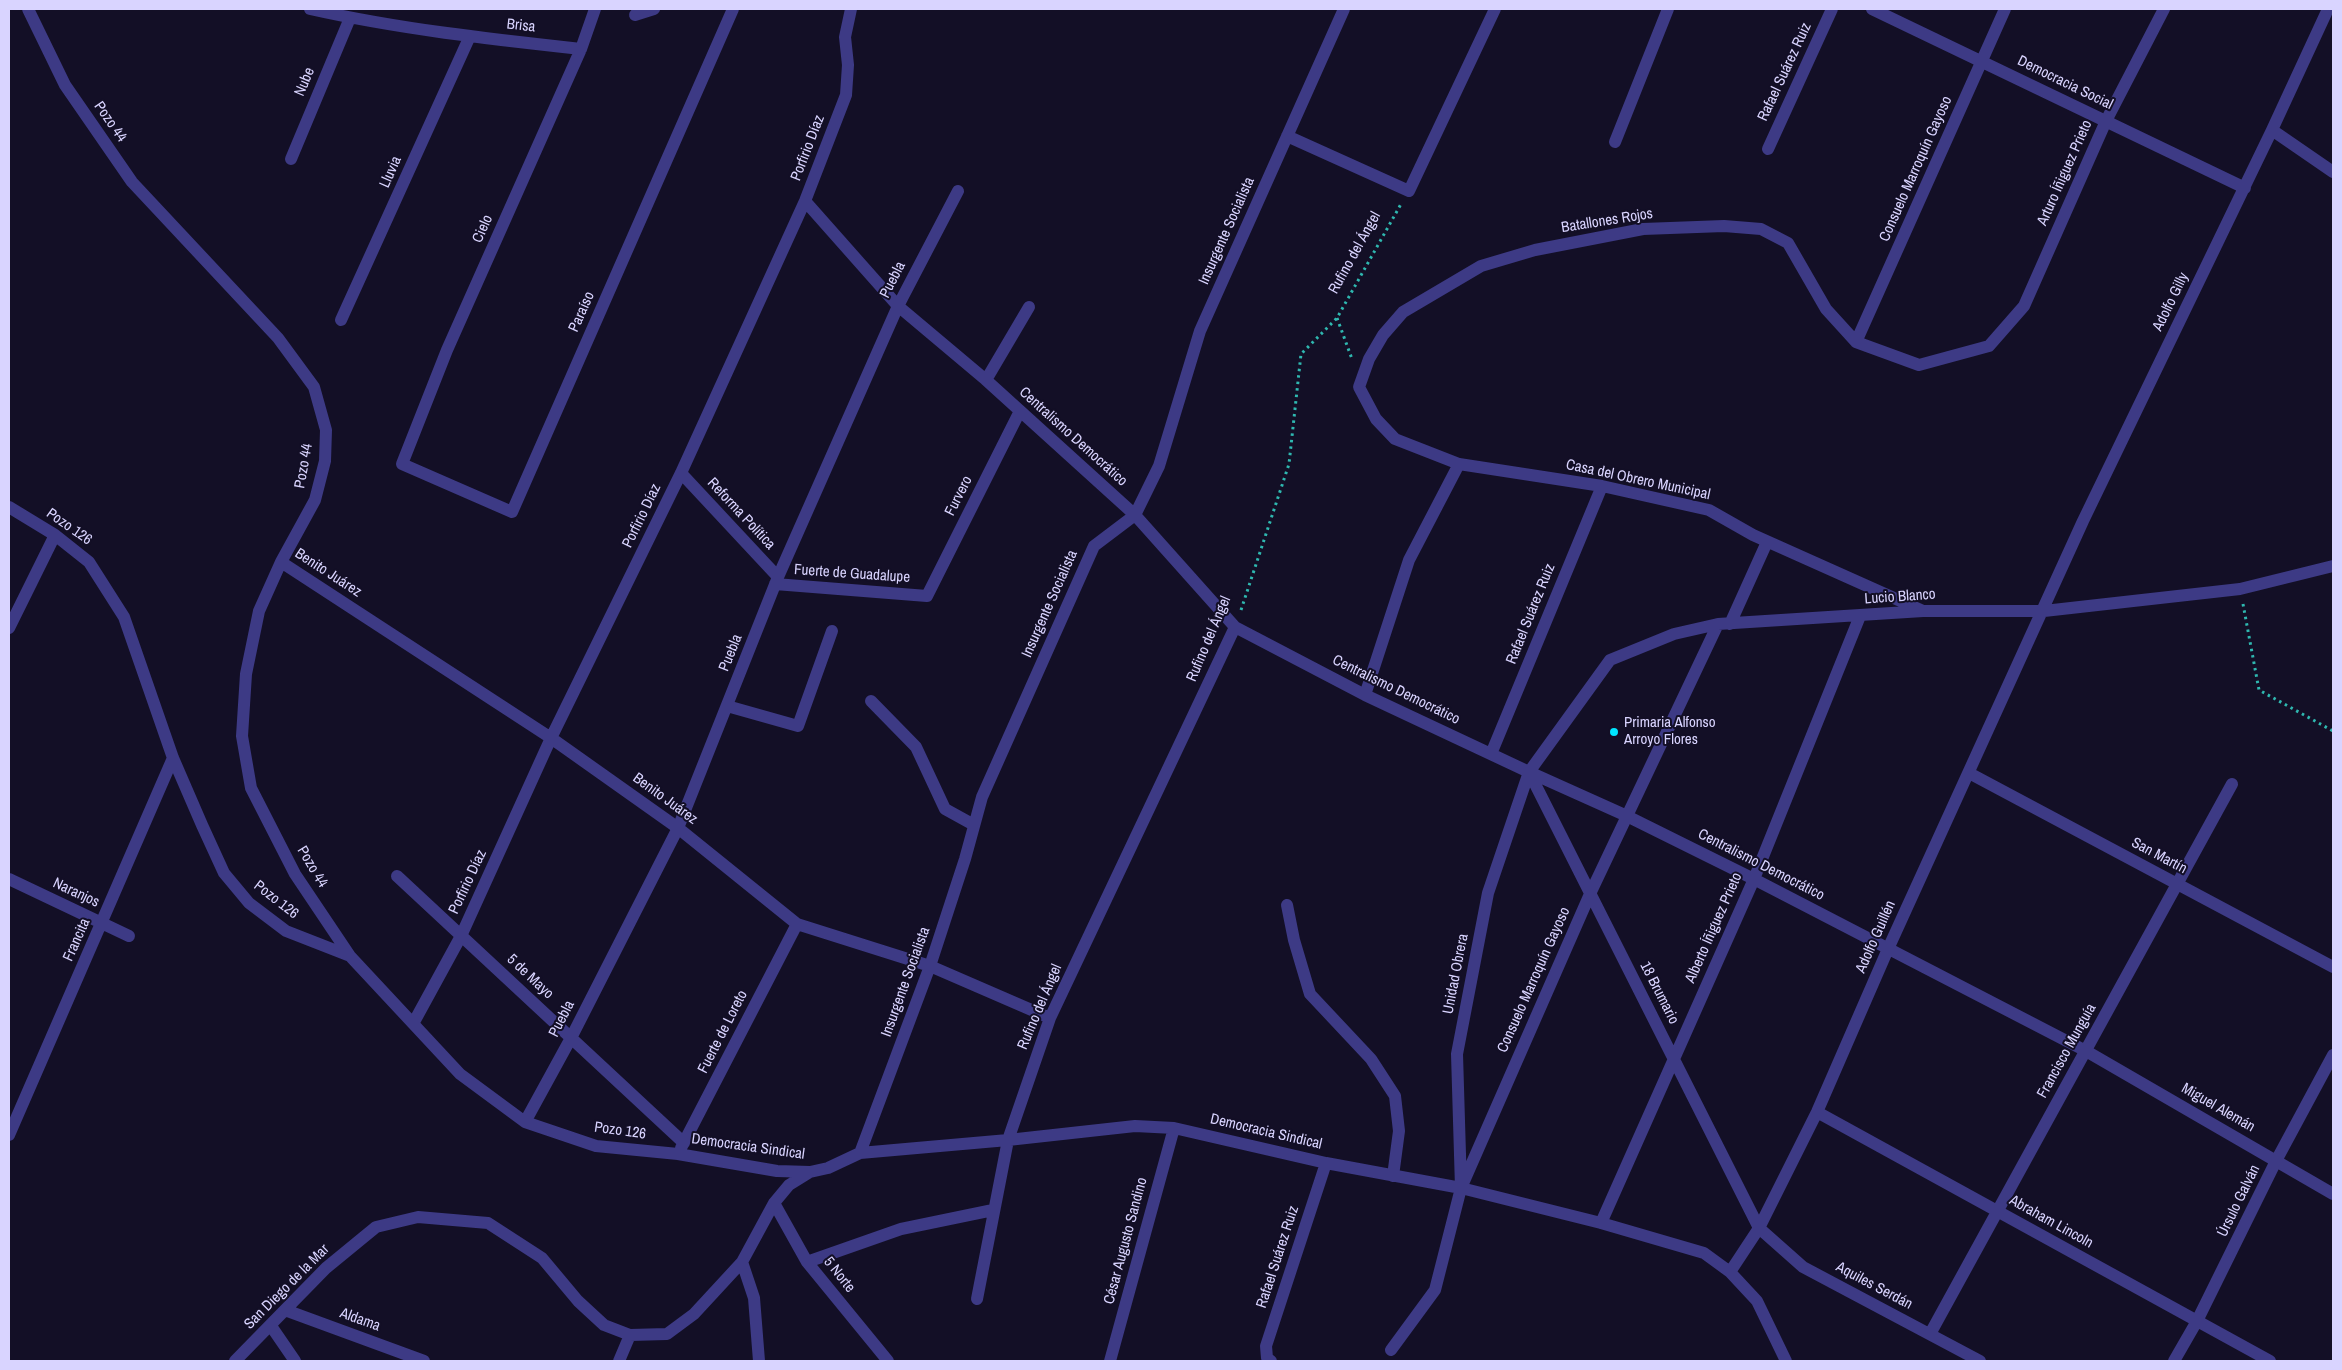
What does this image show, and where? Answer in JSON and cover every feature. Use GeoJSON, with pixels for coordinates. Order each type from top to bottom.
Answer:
{"type":"FeatureCollection","features":[{"type":"Feature","properties":{"kind":"street","name":"Pozo 44"},"geometry":{"type":"LineString","coordinates":[[28,9],[65,85],[132,182],[278,338],[314,387],[326,430],[325,461],[315,500],[280,562],[259,611],[246,674],[242,736],[251,788],[295,874],[350,956]]}},
{"type":"Feature","properties":{"kind":"street","name":"Brisa"},"geometry":{"type":"LineString","coordinates":[[310,9],[350,18],[470,36],[581,49]]}},
{"type":"Feature","properties":{"kind":"street","name":"Cielo"},"geometry":{"type":"LineString","coordinates":[[402,464],[447,350],[581,49],[594,9]]}},
{"type":"Feature","properties":{"kind":"street"},"geometry":{"type":"LineString","coordinates":[[635,15],[654,9]]}},
{"type":"Feature","properties":{"kind":"street","name":"Porfirio Díaz"},"geometry":{"type":"LineString","coordinates":[[414,1022],[461,936],[551,738],[681,473],[805,201],[846,95],[848,65],[845,37],[851,9]]}},
{"type":"Feature","properties":{"kind":"street","name":"Insurgente Socialista"},"geometry":{"type":"LineString","coordinates":[[860,1152],[930,966],[982,797],[1094,546],[1135,515],[1159,466],[1200,331],[1344,9]]}},
{"type":"Feature","properties":{"kind":"street"},"geometry":{"type":"LineString","coordinates":[[1287,136],[1409,191],[1495,9]]}},
{"type":"Feature","properties":{"kind":"street"},"geometry":{"type":"LineString","coordinates":[[1615,142],[1668,9]]}},
{"type":"Feature","properties":{"kind":"street","name":"Rafael Suárez Ruiz"},"geometry":{"type":"LineString","coordinates":[[1768,149],[1832,9]]}},
{"type":"Feature","properties":{"kind":"street","name":"Democracia Social"},"geometry":{"type":"LineString","coordinates":[[1872,9],[2244,188]]}},
{"type":"Feature","properties":{"kind":"street","name":"Consuelo Marroquín Gayoso"},"geometry":{"type":"LineString","coordinates":[[1856,342],[2005,9]]}},
{"type":"Feature","properties":{"kind":"street","name":"Arturo Íñiguez Prieto"},"geometry":{"type":"LineString","coordinates":[[1989,346],[2024,306],[2106,121],[2164,9]]}},
{"type":"Feature","properties":{"kind":"street","name":"Adolfo Gilly"},"geometry":{"type":"LineString","coordinates":[[2044,611],[2082,521],[2272,130],[2328,9]]}},
{"type":"Feature","properties":{"kind":"street","name":"Paraíso"},"geometry":{"type":"LineString","coordinates":[[402,464],[512,512],[730,11]]}},
{"type":"Feature","properties":{"kind":"street","name":"Nube"},"geometry":{"type":"LineString","coordinates":[[291,159],[350,18]]}},
{"type":"Feature","properties":{"kind":"street","name":"Lluvia"},"geometry":{"type":"LineString","coordinates":[[341,320],[470,36]]}},
{"type":"Feature","properties":{"kind":"street"},"geometry":{"type":"LineString","coordinates":[[2272,130],[2333,172]]}},
{"type":"Feature","properties":{"kind":"street","name":"Puebla"},"geometry":{"type":"LineString","coordinates":[[525,1122],[678,828],[777,581],[898,306],[958,191]]}},
{"type":"Feature","properties":{"kind":"street","name":"Centralismo Democrático"},"geometry":{"type":"LineString","coordinates":[[805,201],[898,306],[986,380],[1135,515],[1236,627],[1365,694],[1627,816],[1754,879],[2086,1051]]}},
{"type":"Feature","properties":{"kind":"street","name":"Batallones Rojos"},"geometry":{"type":"LineString","coordinates":[[1359,386],[1369,359],[1382,335],[1403,312],[1481,266],[1535,250],[1643,229],[1724,226],[1761,229],[1768,232],[1788,243],[1826,309],[1856,342],[1919,365],[1989,346]]}},
{"type":"Feature","properties":{"kind":"street"},"geometry":{"type":"LineString","coordinates":[[986,380],[1029,307]]}},
{"type":"Feature","properties":{"kind":"street","name":"Casa del Obrero Municipal"},"geometry":{"type":"LineString","coordinates":[[1359,386],[1376,419],[1395,439],[1459,464],[1602,486],[1709,510],[1767,542],[1923,611]]}},
{"type":"Feature","properties":{"kind":"street","name":"Furvero"},"geometry":{"type":"LineString","coordinates":[[927,596],[1020,411]]}},
{"type":"Feature","properties":{"kind":"street"},"geometry":{"type":"LineString","coordinates":[[1365,694],[1409,560],[1459,464]]}},
{"type":"Feature","properties":{"kind":"street","name":"Reforma Política"},"geometry":{"type":"LineString","coordinates":[[681,473],[777,581]]}},
{"type":"Feature","properties":{"kind":"street","name":"Rafael Suárez Ruiz"},"geometry":{"type":"LineString","coordinates":[[1491,754],[1602,486]]}},
{"type":"Feature","properties":{"kind":"street","name":"Pozo 126"},"geometry":{"type":"LineString","coordinates":[[9,507],[54,535],[89,562],[124,617],[173,758],[224,873],[249,903],[286,931],[350,956],[414,1022],[460,1074],[525,1122],[596,1146],[681,1149]]}},
{"type":"Feature","properties":{"kind":"street"},"geometry":{"type":"LineString","coordinates":[[9,628],[54,535]]}},
{"type":"Feature","properties":{"kind":"street","name":"Consuelo Marroquín Gayoso"},"geometry":{"type":"LineString","coordinates":[[1391,1350],[1435,1290],[1461,1188],[1590,894],[1627,816],[1767,542]]}},
{"type":"Feature","properties":{"kind":"street","name":"Benito Juárez"},"geometry":{"type":"LineString","coordinates":[[280,562],[551,738],[678,828],[797,924],[930,966],[1050,1018]]}},
{"type":"Feature","properties":{"kind":"street","name":"Lucio Blanco"},"geometry":{"type":"LineString","coordinates":[[1529,772],[1610,660],[1674,634],[1724,624],[1923,611],[2044,611],[2240,589],[2333,566]]}},
{"type":"Feature","properties":{"kind":"street","name":"Fuerte de Guadalupe"},"geometry":{"type":"LineString","coordinates":[[777,581],[927,596]]}},
{"type":"Feature","properties":{"kind":"street","name":"Adolfo Guillén"},"geometry":{"type":"LineString","coordinates":[[1730,1272],[1759,1228],[1816,1112],[1888,949],[2044,611]]}},
{"type":"Feature","properties":{"kind":"street","name":"Alberto Íñiguez Prieto"},"geometry":{"type":"LineString","coordinates":[[1601,1222],[1754,879],[1860,616]]}},
{"type":"Feature","properties":{"kind":"street","name":"Rufino del Ángel"},"geometry":{"type":"LineString","coordinates":[[977,1299],[1008,1140],[1050,1018],[1236,627]]}},
{"type":"Feature","properties":{"kind":"street"},"geometry":{"type":"LineString","coordinates":[[727,706],[798,726],[832,631]]}},
{"type":"Feature","properties":{"kind":"street"},"geometry":{"type":"LineString","coordinates":[[871,701],[916,747],[945,809],[974,825]]}},
{"type":"Feature","properties":{"kind":"street","name":"Francita"},"geometry":{"type":"LineString","coordinates":[[9,1135],[173,758]]}},
{"type":"Feature","properties":{"kind":"street","name":"18 Brumario"},"geometry":{"type":"LineString","coordinates":[[1529,772],[1759,1228]]}},
{"type":"Feature","properties":{"kind":"street","name":"Unidad Obrera"},"geometry":{"type":"LineString","coordinates":[[1461,1188],[1457,1054],[1488,893],[1529,772]]}},
{"type":"Feature","properties":{"kind":"street","name":"San Martín"},"geometry":{"type":"LineString","coordinates":[[1969,773],[2333,967]]}},
{"type":"Feature","properties":{"kind":"street","name":"Francisco Munguía"},"geometry":{"type":"LineString","coordinates":[[1930,1334],[2232,784]]}},
{"type":"Feature","properties":{"kind":"street","name":"5 de Mayo"},"geometry":{"type":"LineString","coordinates":[[397,876],[570,1038],[681,1149]]}},
{"type":"Feature","properties":{"kind":"street","name":"Naranjos"},"geometry":{"type":"LineString","coordinates":[[9,879],[129,936]]}},
{"type":"Feature","properties":{"kind":"street"},"geometry":{"type":"LineString","coordinates":[[1287,905],[1294,940],[1310,994],[1371,1059],[1395,1096],[1399,1131],[1393,1176]]}},
{"type":"Feature","properties":{"kind":"street","name":"Fuerte de Loreto"},"geometry":{"type":"LineString","coordinates":[[681,1149],[797,924]]}},
{"type":"Feature","properties":{"kind":"street","name":"Miguel Alemán"},"geometry":{"type":"LineString","coordinates":[[2086,1051],[2333,1194]]}},
{"type":"Feature","properties":{"kind":"street","name":"Úrsulo Galván"},"geometry":{"type":"LineString","coordinates":[[2174,1361],[2197,1321],[2276,1161],[2333,1056]]}},
{"type":"Feature","properties":{"kind":"street","name":"Abraham Lincoln"},"geometry":{"type":"LineString","coordinates":[[1816,1112],[2270,1361]]}},
{"type":"Feature","properties":{"kind":"street","name":"Democracia Sindical"},"geometry":{"type":"LineString","coordinates":[[681,1149],[777,1171],[810,1172],[828,1168],[860,1152],[1008,1140],[1135,1126],[1174,1128],[1326,1163],[1461,1188],[1601,1222],[1704,1253],[1730,1272],[1757,1302],[1786,1361]]}},
{"type":"Feature","properties":{"kind":"street","name":"César Augusto Sandino"},"geometry":{"type":"LineString","coordinates":[[1110,1361],[1174,1128]]}},
{"type":"Feature","properties":{"kind":"street","name":"Rafael Suárez Ruiz"},"geometry":{"type":"LineString","coordinates":[[1271,1361],[1267,1358],[1266,1346],[1326,1163]]}},
{"type":"Feature","properties":{"kind":"street","name":"San Diego de la Mar"},"geometry":{"type":"LineString","coordinates":[[235,1361],[326,1268],[376,1227],[418,1217],[488,1223],[542,1258],[578,1302],[604,1325],[630,1335],[667,1334],[694,1314],[742,1262],[774,1203],[789,1185],[810,1172]]}},
{"type":"Feature","properties":{"kind":"street","name":"5 Norte"},"geometry":{"type":"LineString","coordinates":[[774,1203],[807,1262],[888,1361]]}},
{"type":"Feature","properties":{"kind":"street"},"geometry":{"type":"LineString","coordinates":[[807,1262],[901,1229],[993,1210]]}},
{"type":"Feature","properties":{"kind":"street","name":"Aquiles Serdán"},"geometry":{"type":"LineString","coordinates":[[1759,1228],[1804,1267],[1980,1361]]}},
{"type":"Feature","properties":{"kind":"street"},"geometry":{"type":"LineString","coordinates":[[742,1262],[754,1298],[759,1361]]}},
{"type":"Feature","properties":{"kind":"street","name":"Aldama"},"geometry":{"type":"LineString","coordinates":[[285,1310],[424,1361]]}},
{"type":"Feature","properties":{"kind":"street"},"geometry":{"type":"LineString","coordinates":[[271,1326],[295,1361]]}},
{"type":"Feature","properties":{"kind":"street"},"geometry":{"type":"LineString","coordinates":[[619,1361],[630,1335]]}},
{"type":"Feature","properties":{"kind":"path","name":"Rufino del Ángel"},"geometry":{"type":"LineString","coordinates":[[1236,627],[1289,464],[1301,354],[1337,318],[1409,191]]}},
{"type":"Feature","properties":{"kind":"path"},"geometry":{"type":"LineString","coordinates":[[1337,318],[1352,358],[1359,386]]}},
{"type":"Feature","properties":{"kind":"path"},"geometry":{"type":"LineString","coordinates":[[2240,589],[2259,690],[2333,730]]}},
{"type":"Feature","properties":{"kind":"place","name":"Primaria Alfonso Arroyo Flores"},"geometry":{"type":"Point","coordinates":[1614,732]}}]}
